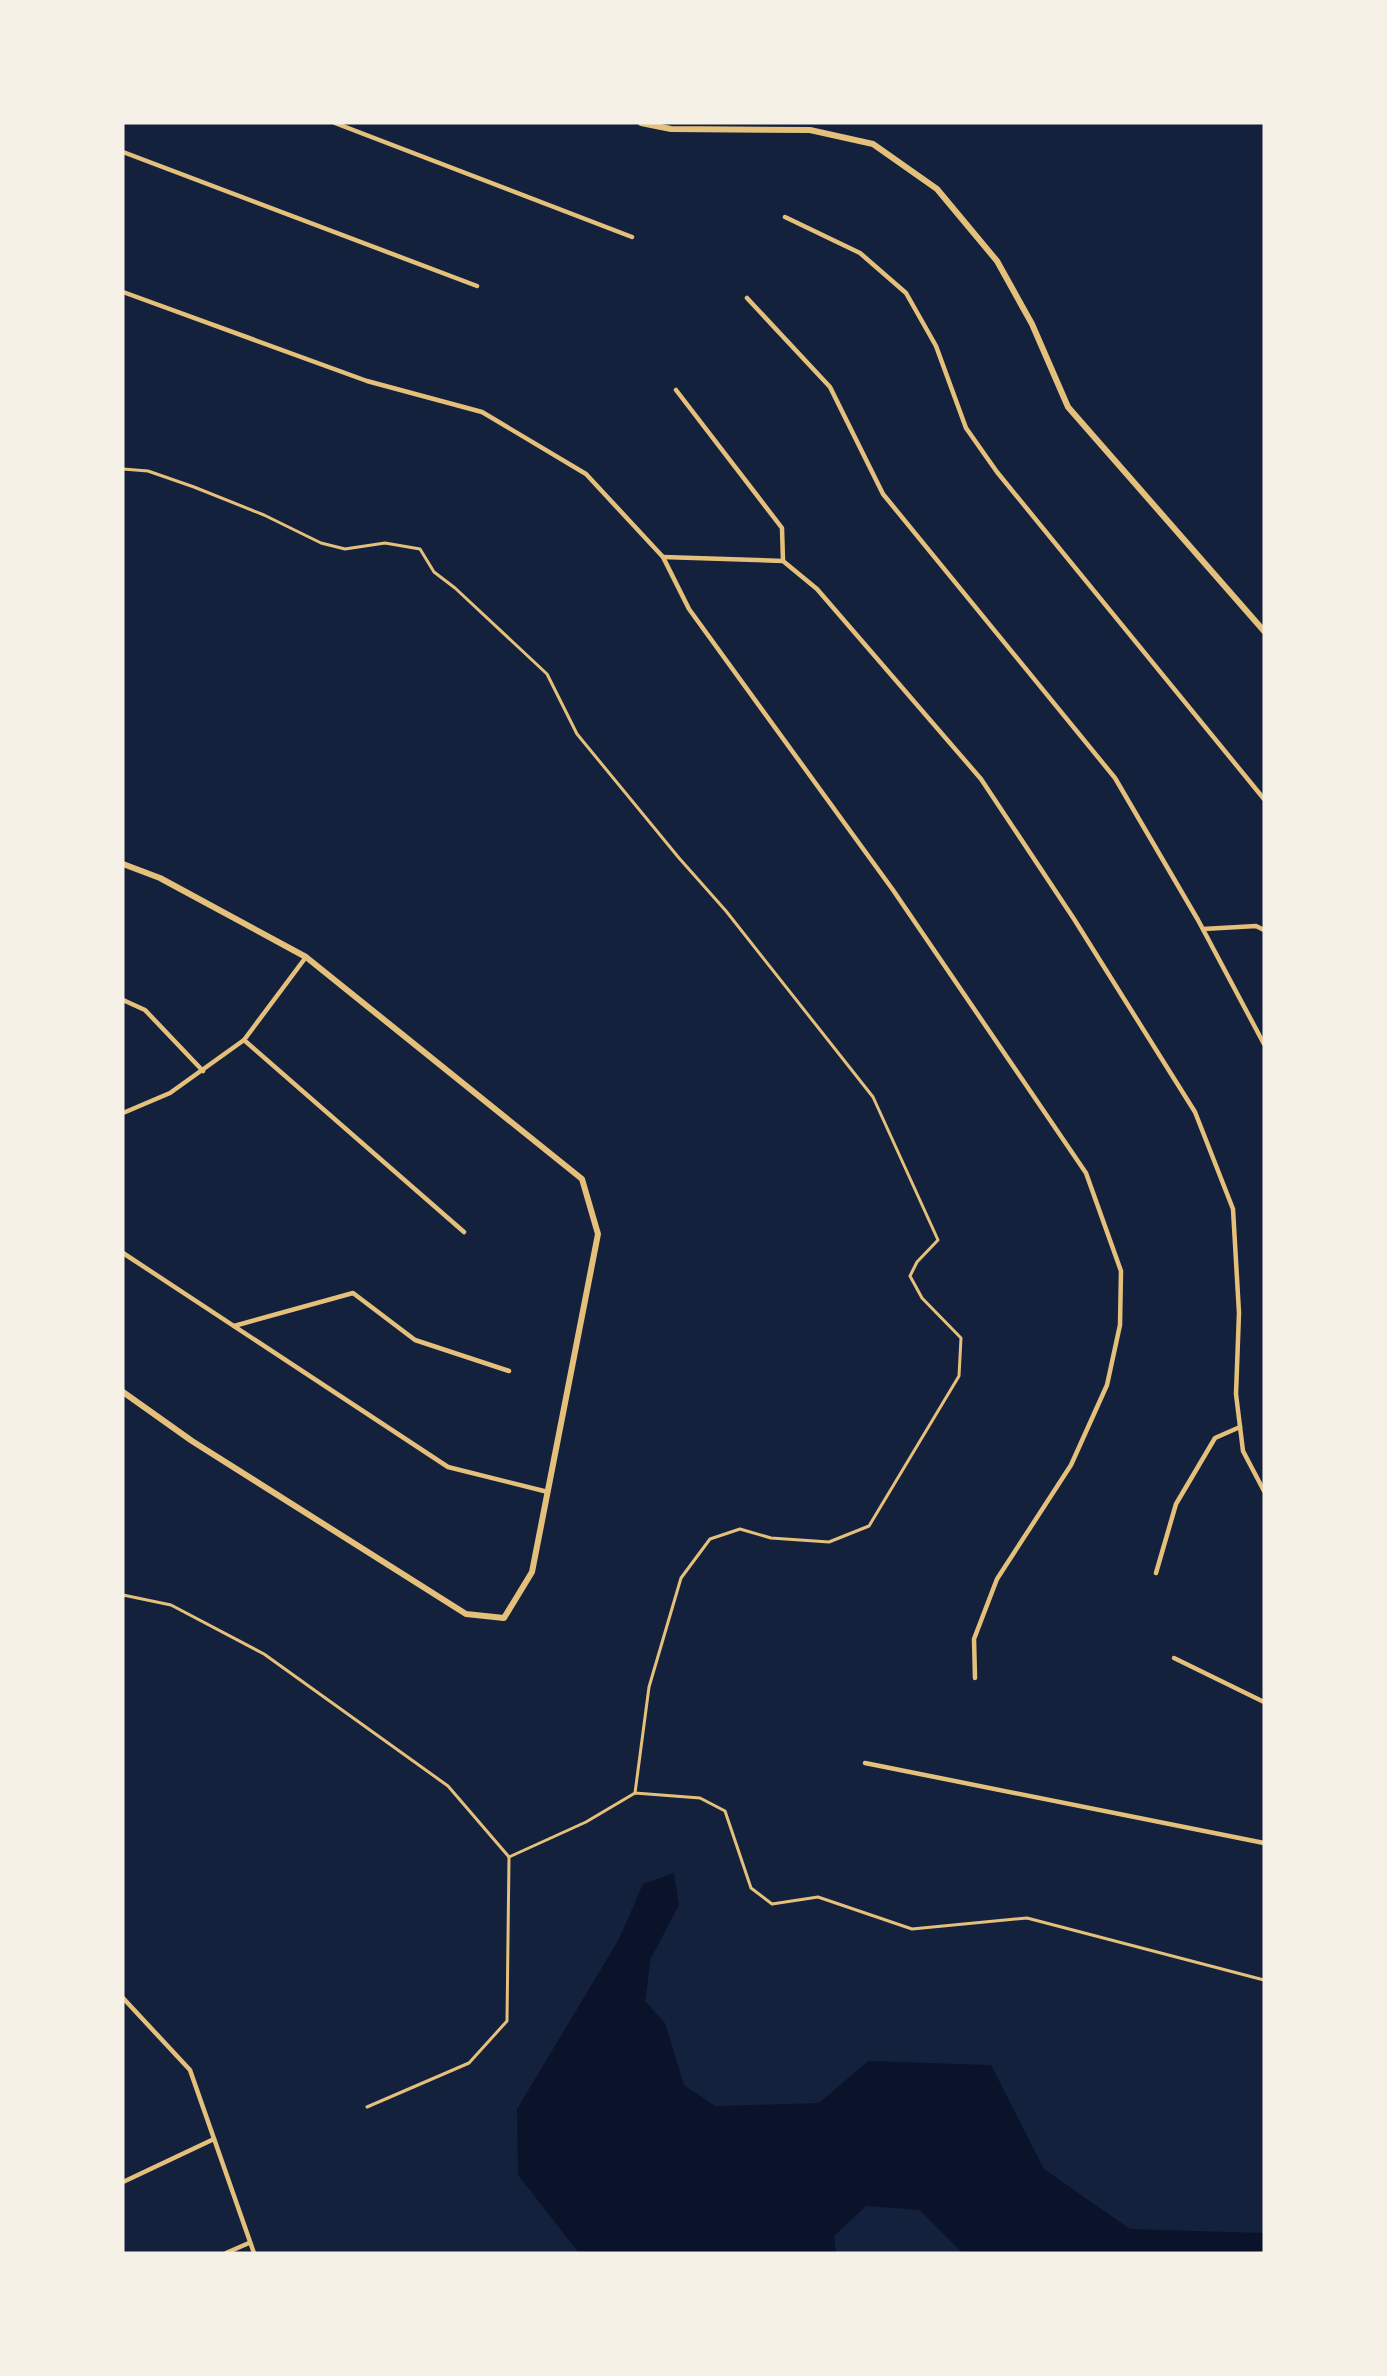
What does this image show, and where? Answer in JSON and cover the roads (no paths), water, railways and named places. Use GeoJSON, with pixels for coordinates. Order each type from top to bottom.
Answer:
{"type":"FeatureCollection","features":[{"type":"Feature","properties":{"kind":"street"},"geometry":{"type":"LineString","coordinates":[[641,123],[671,129],[810,130],[873,144],[937,189],[997,261],[1032,324],[1068,407],[1264,631]]}},
{"type":"Feature","properties":{"kind":"street"},"geometry":{"type":"LineString","coordinates":[[123,864],[160,878],[306,957],[582,1179],[598,1234],[532,1572],[504,1618],[466,1614],[192,1441],[123,1392]]}},
{"type":"Feature","properties":{"kind":"lane"},"geometry":{"type":"LineString","coordinates":[[335,123],[632,237]]}},
{"type":"Feature","properties":{"kind":"lane"},"geometry":{"type":"LineString","coordinates":[[123,152],[477,286]]}},
{"type":"Feature","properties":{"kind":"lane"},"geometry":{"type":"LineString","coordinates":[[785,217],[860,253],[906,294],[936,346],[966,428],[998,472],[1264,799]]}},
{"type":"Feature","properties":{"kind":"lane"},"geometry":{"type":"LineString","coordinates":[[123,292],[368,381],[482,412],[586,474],[663,557],[689,609],[894,890],[1086,1173],[1121,1271],[1120,1325],[1107,1385],[1071,1464],[997,1579],[974,1640],[975,1678]]}},
{"type":"Feature","properties":{"kind":"lane"},"geometry":{"type":"LineString","coordinates":[[747,297],[830,387],[883,494],[1115,777],[1203,929],[1264,1044]]}},
{"type":"Feature","properties":{"kind":"lane"},"geometry":{"type":"LineString","coordinates":[[676,390],[782,528],[783,561]]}},
{"type":"Feature","properties":{"kind":"lane"},"geometry":{"type":"LineString","coordinates":[[663,557],[783,561],[817,589],[981,779],[1074,919],[1195,1112],[1233,1209],[1239,1313],[1236,1394],[1243,1451],[1264,1491]]}},
{"type":"Feature","properties":{"kind":"lane"},"geometry":{"type":"LineString","coordinates":[[1203,929],[1256,926],[1264,930]]}},
{"type":"Feature","properties":{"kind":"lane"},"geometry":{"type":"LineString","coordinates":[[123,1113],[170,1093],[244,1040],[306,957]]}},
{"type":"Feature","properties":{"kind":"lane"},"geometry":{"type":"LineString","coordinates":[[123,1000],[145,1010],[203,1071]]}},
{"type":"Feature","properties":{"kind":"lane"},"geometry":{"type":"LineString","coordinates":[[244,1040],[464,1232]]}},
{"type":"Feature","properties":{"kind":"lane"},"geometry":{"type":"LineString","coordinates":[[123,1253],[448,1467],[548,1492]]}},
{"type":"Feature","properties":{"kind":"lane"},"geometry":{"type":"LineString","coordinates":[[234,1326],[353,1293],[415,1340],[509,1371]]}},
{"type":"Feature","properties":{"kind":"lane"},"geometry":{"type":"LineString","coordinates":[[1156,1573],[1176,1504],[1215,1438],[1240,1426]]}},
{"type":"Feature","properties":{"kind":"lane"},"geometry":{"type":"LineString","coordinates":[[1174,1658],[1264,1702]]}},
{"type":"Feature","properties":{"kind":"lane"},"geometry":{"type":"LineString","coordinates":[[865,1763],[1264,1844]]}},
{"type":"Feature","properties":{"kind":"lane"},"geometry":{"type":"LineString","coordinates":[[123,1998],[190,2070],[254,2253]]}},
{"type":"Feature","properties":{"kind":"lane"},"geometry":{"type":"LineString","coordinates":[[124,2181],[214,2139]]}},
{"type":"Feature","properties":{"kind":"lane"},"geometry":{"type":"LineString","coordinates":[[226,2253],[249,2243]]}},
{"type":"Feature","properties":{"kind":"water"},"geometry":{"type":"Polygon","coordinates":[[[674,1873],[679,1905],[651,1958],[645,2001],[665,2023],[684,2085],[715,2106],[819,2103],[868,2061],[991,2065],[1044,2169],[1130,2229],[1264,2233],[1264,2253],[962,2253],[919,2210],[866,2206],[834,2236],[836,2253],[579,2253],[518,2175],[517,2109],[619,1939],[643,1884],[674,1873]]]}}]}
